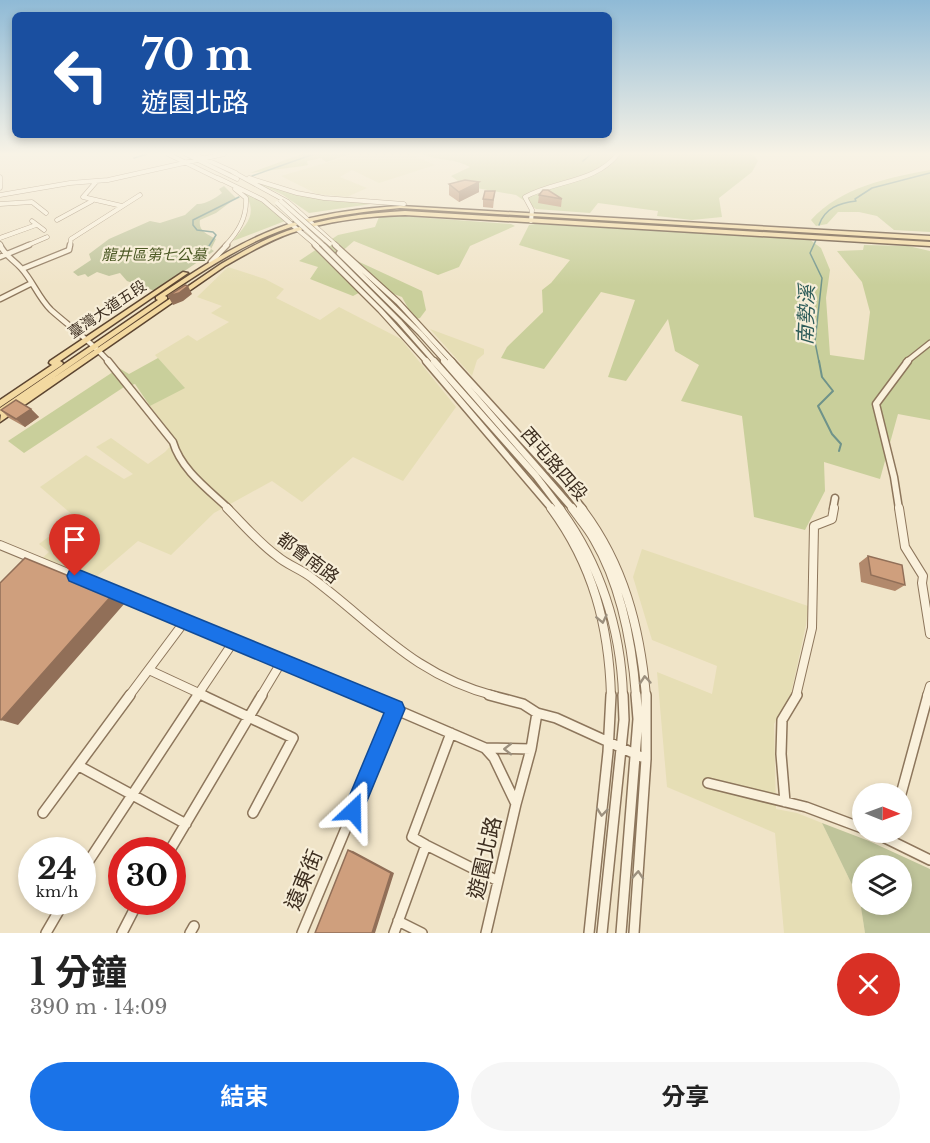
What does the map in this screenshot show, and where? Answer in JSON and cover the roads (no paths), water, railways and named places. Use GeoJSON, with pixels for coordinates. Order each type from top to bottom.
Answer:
{"type":"FeatureCollection","features":[{"type":"Feature","properties":{"kind":"main road","name":"臺灣大道五段"},"geometry":{"type":"LineString","coordinates":[[0,411],[220,252],[253,235],[357,210],[402,206],[532,216]]}},
{"type":"Feature","properties":{"kind":"main road","name":"臺灣大道五段"},"geometry":{"type":"LineString","coordinates":[[0,404],[212,262],[249,241],[310,221],[388,212],[532,216]]}},
{"type":"Feature","properties":{"kind":"main road"},"geometry":{"type":"LineString","coordinates":[[532,216],[930,239]]}},
{"type":"Feature","properties":{"kind":"main road"},"geometry":{"type":"LineString","coordinates":[[532,216],[930,239]]}},
{"type":"Feature","properties":{"kind":"main road","name":"臺灣大道五段"},"geometry":{"type":"LineString","coordinates":[[0,397],[223,265],[296,225]]}},
{"type":"Feature","properties":{"kind":"main road","name":"臺灣大道五段"},"geometry":{"type":"LineString","coordinates":[[0,419],[92,344]]}},
{"type":"Feature","properties":{"kind":"street"},"geometry":{"type":"LineString","coordinates":[[84,198],[123,206]]}},
{"type":"Feature","properties":{"kind":"street"},"geometry":{"type":"LineString","coordinates":[[0,244],[2,256],[22,269],[69,250],[71,239],[136,198]]}},
{"type":"Feature","properties":{"kind":"street","name":"西屯路四段"},"geometry":{"type":"LineString","coordinates":[[220,252],[247,214],[246,198]]}},
{"type":"Feature","properties":{"kind":"street","name":"西屯路四段"},"geometry":{"type":"LineString","coordinates":[[261,198],[296,225],[383,311],[537,489],[572,537],[597,592],[606,633],[612,689],[611,745],[589,933]]}},
{"type":"Feature","properties":{"kind":"street","name":"西屯路四段"},"geometry":{"type":"LineString","coordinates":[[269,198],[279,202]]}},
{"type":"Feature","properties":{"kind":"street","name":"西屯路四段"},"geometry":{"type":"LineString","coordinates":[[270,198],[279,202],[399,311],[565,498],[594,539],[611,576],[623,613],[634,667],[638,719],[621,933]]}},
{"type":"Feature","properties":{"kind":"street","name":"西屯路四段"},"geometry":{"type":"LineString","coordinates":[[282,198],[310,221],[420,326],[564,485],[590,518],[612,556],[626,591],[641,650],[647,709],[646,759],[634,933]]}},
{"type":"Feature","properties":{"kind":"street"},"geometry":{"type":"LineString","coordinates":[[322,198],[402,206]]}},
{"type":"Feature","properties":{"kind":"street"},"geometry":{"type":"LineString","coordinates":[[526,198],[525,200],[532,216]]}},
{"type":"Feature","properties":{"kind":"street"},"geometry":{"type":"LineString","coordinates":[[57,220],[92,201]]}},
{"type":"Feature","properties":{"kind":"street"},"geometry":{"type":"LineString","coordinates":[[0,204],[32,202],[46,213]]}},
{"type":"Feature","properties":{"kind":"street"},"geometry":{"type":"LineString","coordinates":[[32,221],[44,230]]}},
{"type":"Feature","properties":{"kind":"street"},"geometry":{"type":"LineString","coordinates":[[0,238],[36,225]]}},
{"type":"Feature","properties":{"kind":"street"},"geometry":{"type":"LineString","coordinates":[[2,256],[47,237]]}},
{"type":"Feature","properties":{"kind":"street","name":"西屯路四段"},"geometry":{"type":"LineString","coordinates":[[327,245],[528,467],[577,532],[600,580],[610,610],[622,666],[624,720],[602,933]]}},
{"type":"Feature","properties":{"kind":"street"},"geometry":{"type":"LineString","coordinates":[[212,262],[220,252]]}},
{"type":"Feature","properties":{"kind":"street","name":"都會南路"},"geometry":{"type":"LineString","coordinates":[[22,269],[30,284],[50,309],[92,344],[174,442],[176,453],[183,464],[276,556],[311,577],[412,660],[467,688],[523,704],[537,713],[556,718],[646,759]]}},
{"type":"Feature","properties":{"kind":"street"},"geometry":{"type":"LineString","coordinates":[[0,299],[30,284]]}},
{"type":"Feature","properties":{"kind":"street"},"geometry":{"type":"LineString","coordinates":[[382,288],[399,311]]}},
{"type":"Feature","properties":{"kind":"street"},"geometry":{"type":"LineString","coordinates":[[371,293],[383,311]]}},
{"type":"Feature","properties":{"kind":"street"},"geometry":{"type":"LineString","coordinates":[[930,343],[908,359],[897,371],[876,404],[894,477],[905,547],[927,576],[922,583],[930,634]]}},
{"type":"Feature","properties":{"kind":"street"},"geometry":{"type":"LineString","coordinates":[[785,802],[781,754],[782,720],[796,698],[812,628],[814,526],[832,519],[836,498]]}},
{"type":"Feature","properties":{"kind":"street"},"geometry":{"type":"LineString","coordinates":[[0,545],[282,661],[485,748],[531,749]]}},
{"type":"Feature","properties":{"kind":"street"},"geometry":{"type":"LineString","coordinates":[[27,570],[37,560]]}},
{"type":"Feature","properties":{"kind":"street"},"geometry":{"type":"LineString","coordinates":[[43,813],[185,621]]}},
{"type":"Feature","properties":{"kind":"street"},"geometry":{"type":"LineString","coordinates":[[96,850],[234,641]]}},
{"type":"Feature","properties":{"kind":"street"},"geometry":{"type":"LineString","coordinates":[[178,837],[282,661]]}},
{"type":"Feature","properties":{"kind":"street"},"geometry":{"type":"LineString","coordinates":[[149,670],[293,738],[253,813]]}},
{"type":"Feature","properties":{"kind":"street"},"geometry":{"type":"LineString","coordinates":[[904,783],[930,686]]}},
{"type":"Feature","properties":{"kind":"street","name":"遠東街"},"geometry":{"type":"LineString","coordinates":[[302,933],[396,709]]}},
{"type":"Feature","properties":{"kind":"street"},"geometry":{"type":"LineString","coordinates":[[516,804],[531,749],[537,713]]}},
{"type":"Feature","properties":{"kind":"street"},"geometry":{"type":"LineString","coordinates":[[451,734],[412,837],[498,881]]}},
{"type":"Feature","properties":{"kind":"street","name":"遊園北路"},"geometry":{"type":"LineString","coordinates":[[485,748],[494,758],[516,804],[486,933]]}},
{"type":"Feature","properties":{"kind":"street"},"geometry":{"type":"LineString","coordinates":[[79,766],[186,824]]}},
{"type":"Feature","properties":{"kind":"street"},"geometry":{"type":"LineString","coordinates":[[708,783],[748,795],[835,814],[852,823]]}},
{"type":"Feature","properties":{"kind":"street"},"geometry":{"type":"LineString","coordinates":[[901,843],[930,860]]}},
{"type":"Feature","properties":{"kind":"street"},"geometry":{"type":"LineString","coordinates":[[394,933],[426,845]]}},
{"type":"Feature","properties":{"kind":"street"},"geometry":{"type":"LineString","coordinates":[[46,933],[56,915]]}},
{"type":"Feature","properties":{"kind":"street"},"geometry":{"type":"LineString","coordinates":[[122,933],[131,915]]}},
{"type":"Feature","properties":{"kind":"street"},"geometry":{"type":"LineString","coordinates":[[398,921],[422,933]]}},
{"type":"Feature","properties":{"kind":"waterway","name":"南勢溪"},"geometry":{"type":"LineString","coordinates":[[209,246],[216,235],[213,232],[197,230],[193,225],[193,220],[238,198]]}},
{"type":"Feature","properties":{"kind":"waterway","name":"南勢溪"},"geometry":{"type":"LineString","coordinates":[[819,225],[829,210],[838,205],[856,201],[857,198]]}},
{"type":"Feature","properties":{"kind":"waterway","name":"南勢溪"},"geometry":{"type":"LineString","coordinates":[[816,240],[810,253],[822,278],[815,342],[819,362]]}},
{"type":"Feature","properties":{"kind":"waterway","name":"南勢溪"},"geometry":{"type":"LineString","coordinates":[[819,361],[822,377],[833,391],[818,406],[832,434],[841,444],[839,451]]}},
{"type":"Feature","properties":{"kind":"park label","name":"龍井區第七公墓"},"geometry":{"type":"Point","coordinates":[154,254]}}]}
